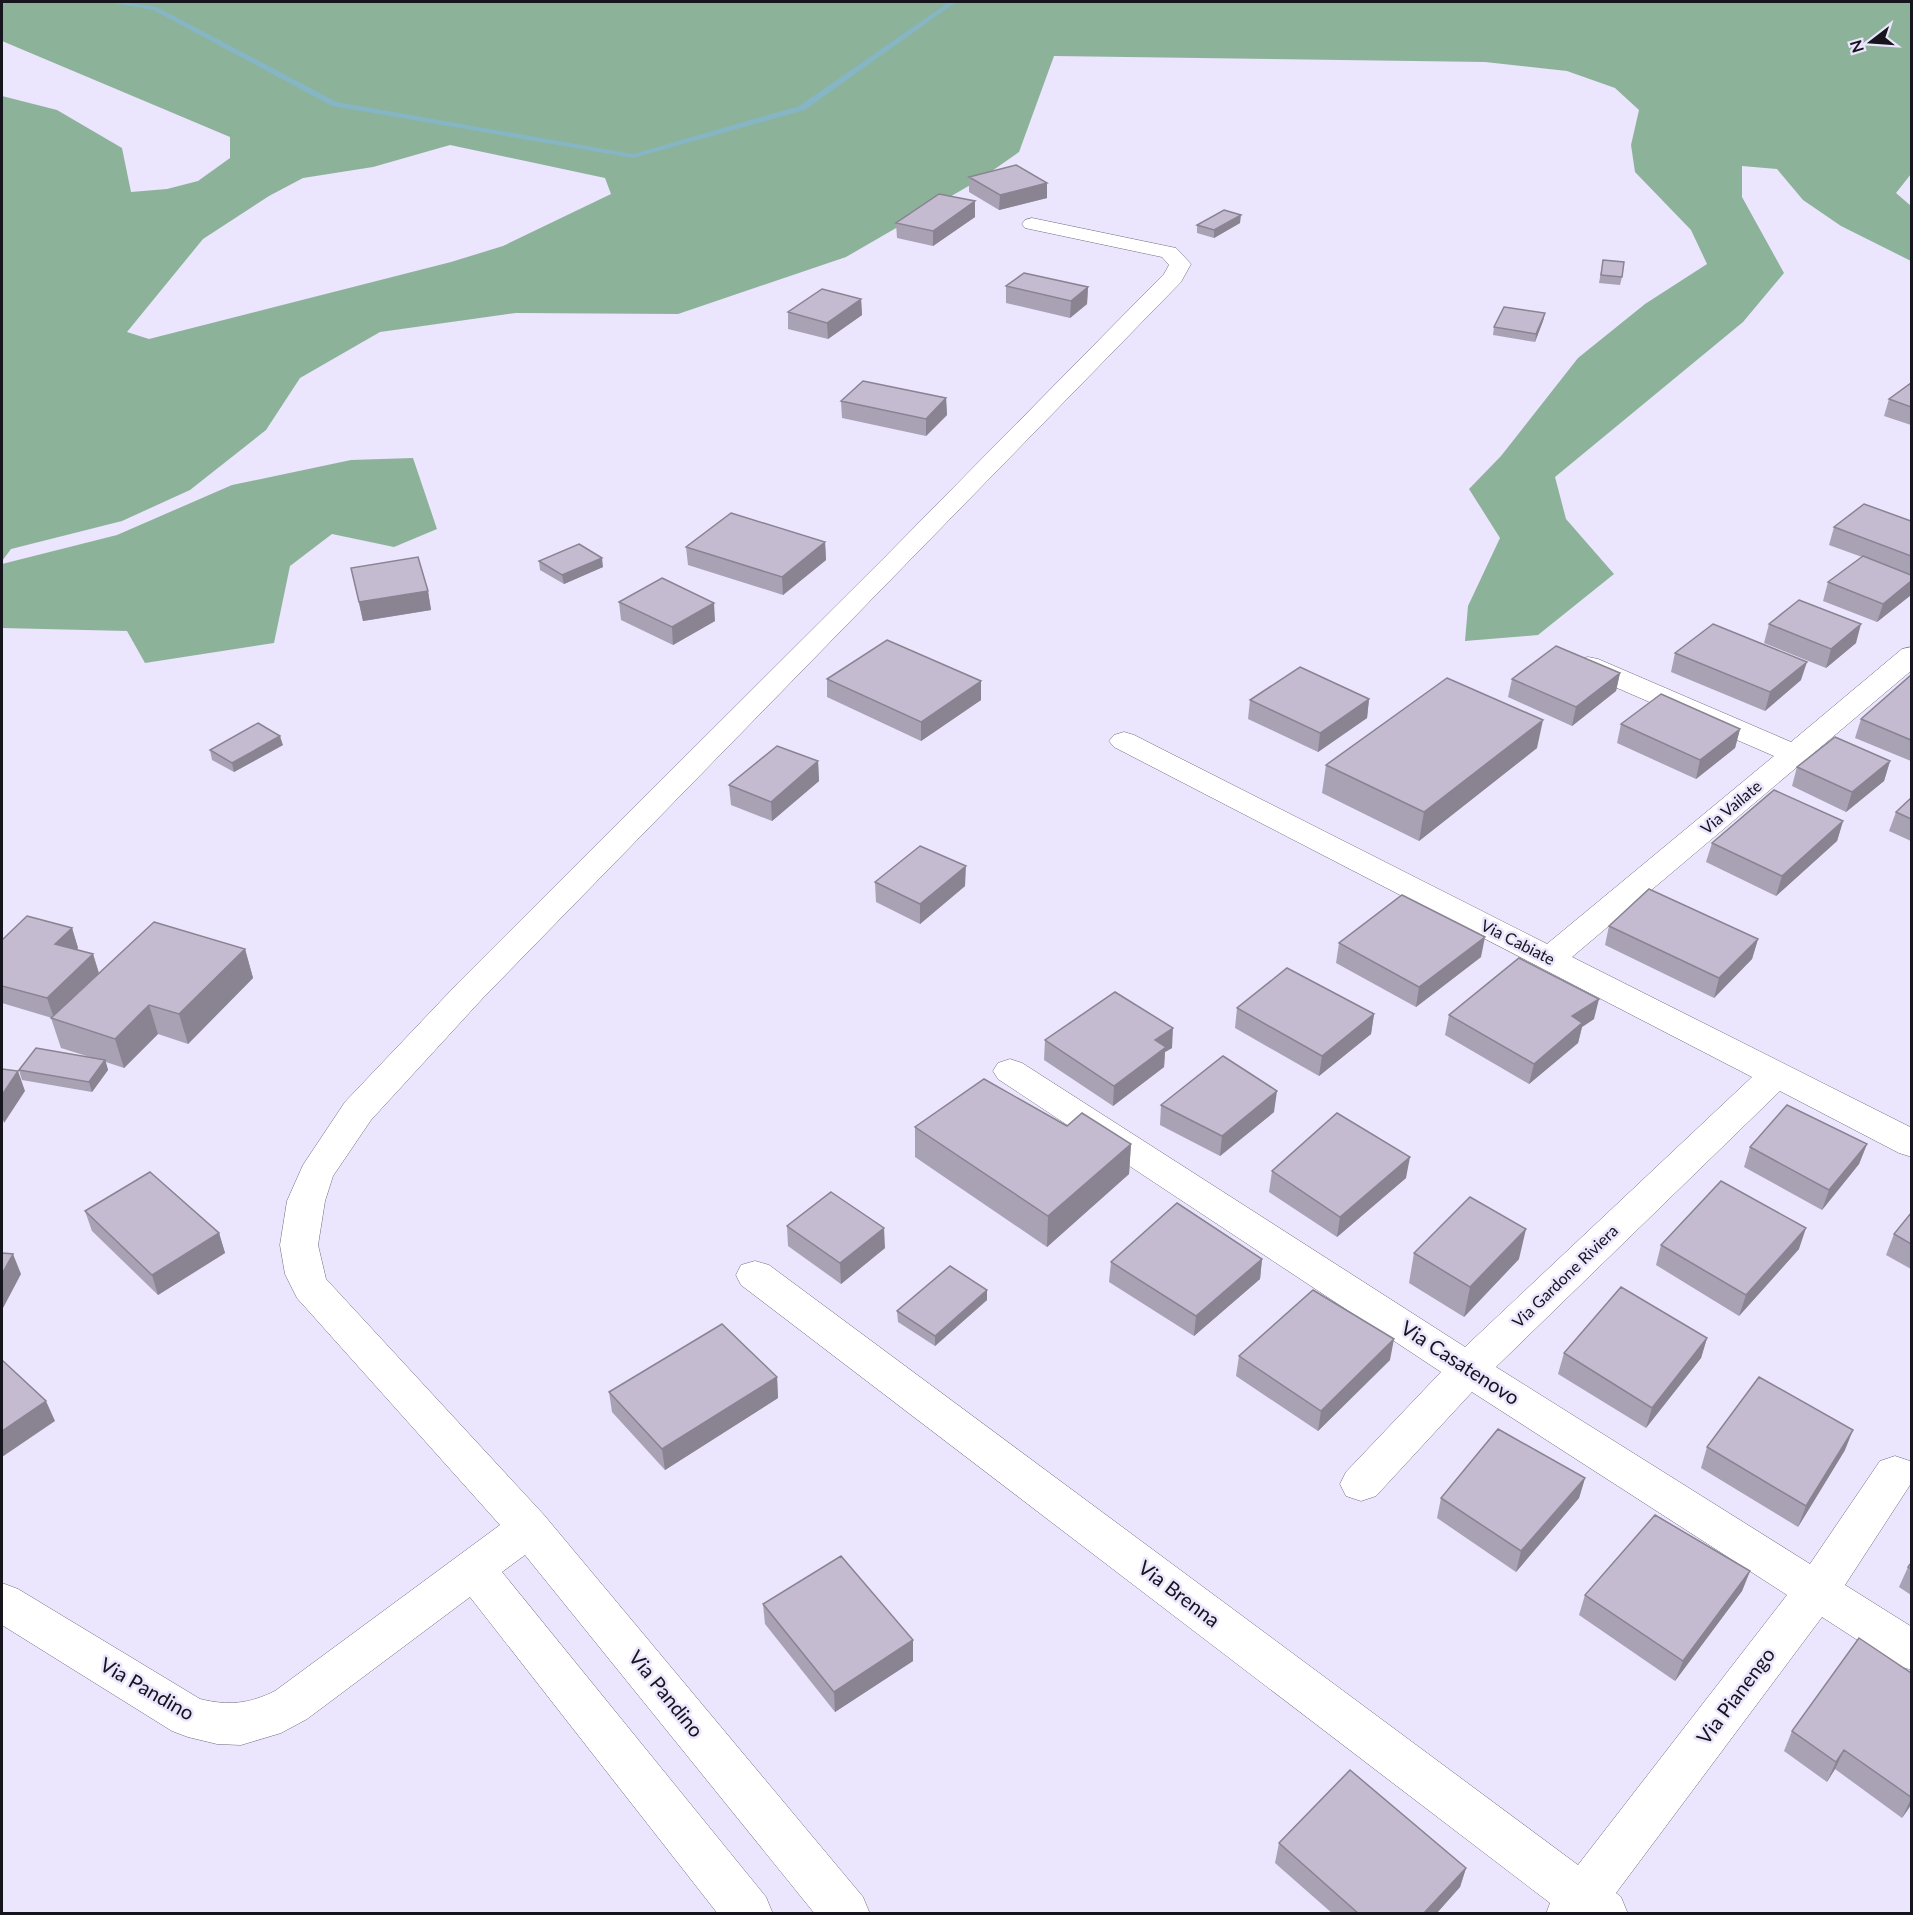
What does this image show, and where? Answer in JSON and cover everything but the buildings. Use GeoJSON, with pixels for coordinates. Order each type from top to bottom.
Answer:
{"type":"FeatureCollection","features":[{"type":"Feature","properties":{"kind":"street"},"geometry":{"type":"LineString","coordinates":[[530,1528],[311,1288],[304,1274],[299,1245],[306,1201],[316,1174],[358,1111],[470,991],[895,562],[1179,269],[1180,264],[1176,257],[1169,252],[1032,224]]}},
{"type":"Feature","properties":{"kind":"street"},"geometry":{"type":"LineString","coordinates":[[1588,664],[1795,754]]}},
{"type":"Feature","properties":{"kind":"street","name":"Via Vailate"},"geometry":{"type":"LineString","coordinates":[[1550,958],[1795,754],[1906,668]]}},
{"type":"Feature","properties":{"kind":"street","name":"Via Cabiate"},"geometry":{"type":"LineString","coordinates":[[1124,741],[1911,1144]]}},
{"type":"Feature","properties":{"kind":"street","name":"Via Casatenovo"},"geometry":{"type":"LineString","coordinates":[[1010,1071],[1468,1369],[1911,1651]]}},
{"type":"Feature","properties":{"kind":"street","name":"Via Gardone Riviera"},"geometry":{"type":"LineString","coordinates":[[1361,1484],[1468,1369],[1776,1075]]}},
{"type":"Feature","properties":{"kind":"street","name":"Via Brenna"},"geometry":{"type":"LineString","coordinates":[[754,1275],[1586,1908]]}},
{"type":"Feature","properties":{"kind":"street","name":"Via Pianengo"},"geometry":{"type":"LineString","coordinates":[[1586,1908],[1817,1590],[1895,1473]]}},
{"type":"Feature","properties":{"kind":"street","name":"Via Pandino"},"geometry":{"type":"LineString","coordinates":[[2,1602],[188,1716],[210,1723],[235,1726],[262,1720],[291,1705],[530,1528],[846,1914]]}},
{"type":"Feature","properties":{"kind":"street"},"geometry":{"type":"LineString","coordinates":[[474,1569],[749,1914]]}},
{"type":"Feature","properties":{"kind":"green space"},"geometry":{"type":"Polygon","coordinates":[[[2,2],[1911,2],[1911,174],[1896,193],[1911,206],[1911,261],[1841,226],[1803,200],[1777,169],[1742,166],[1742,197],[1784,273],[1743,322],[1555,477],[1566,519],[1614,574],[1538,635],[1465,641],[1468,606],[1500,538],[1469,489],[1501,456],[1578,358],[1645,304],[1707,264],[1691,230],[1635,172],[1631,145],[1639,110],[1615,88],[1567,71],[1485,62],[1054,56],[1019,152],[979,180],[846,257],[678,314],[516,313],[380,332],[300,378],[266,430],[190,490],[122,521],[11,549],[2,561],[2,96],[57,110],[122,148],[131,192],[167,189],[198,181],[230,158],[230,137],[2,41],[2,2]],[[450,145],[373,167],[303,178],[269,196],[203,239],[127,332],[149,339],[451,262],[503,246],[611,194],[605,178],[450,145]]]}},
{"type":"Feature","properties":{"kind":"green space"},"geometry":{"type":"Polygon","coordinates":[[[413,458],[437,529],[394,547],[332,534],[290,566],[274,643],[145,663],[127,631],[2,628],[2,564],[117,535],[232,485],[351,460],[413,458]]]}},
{"type":"Feature","properties":{"kind":"waterway"},"geometry":{"type":"LineString","coordinates":[[110,2],[155,8],[335,104],[633,156],[802,108],[953,2]]}}]}
